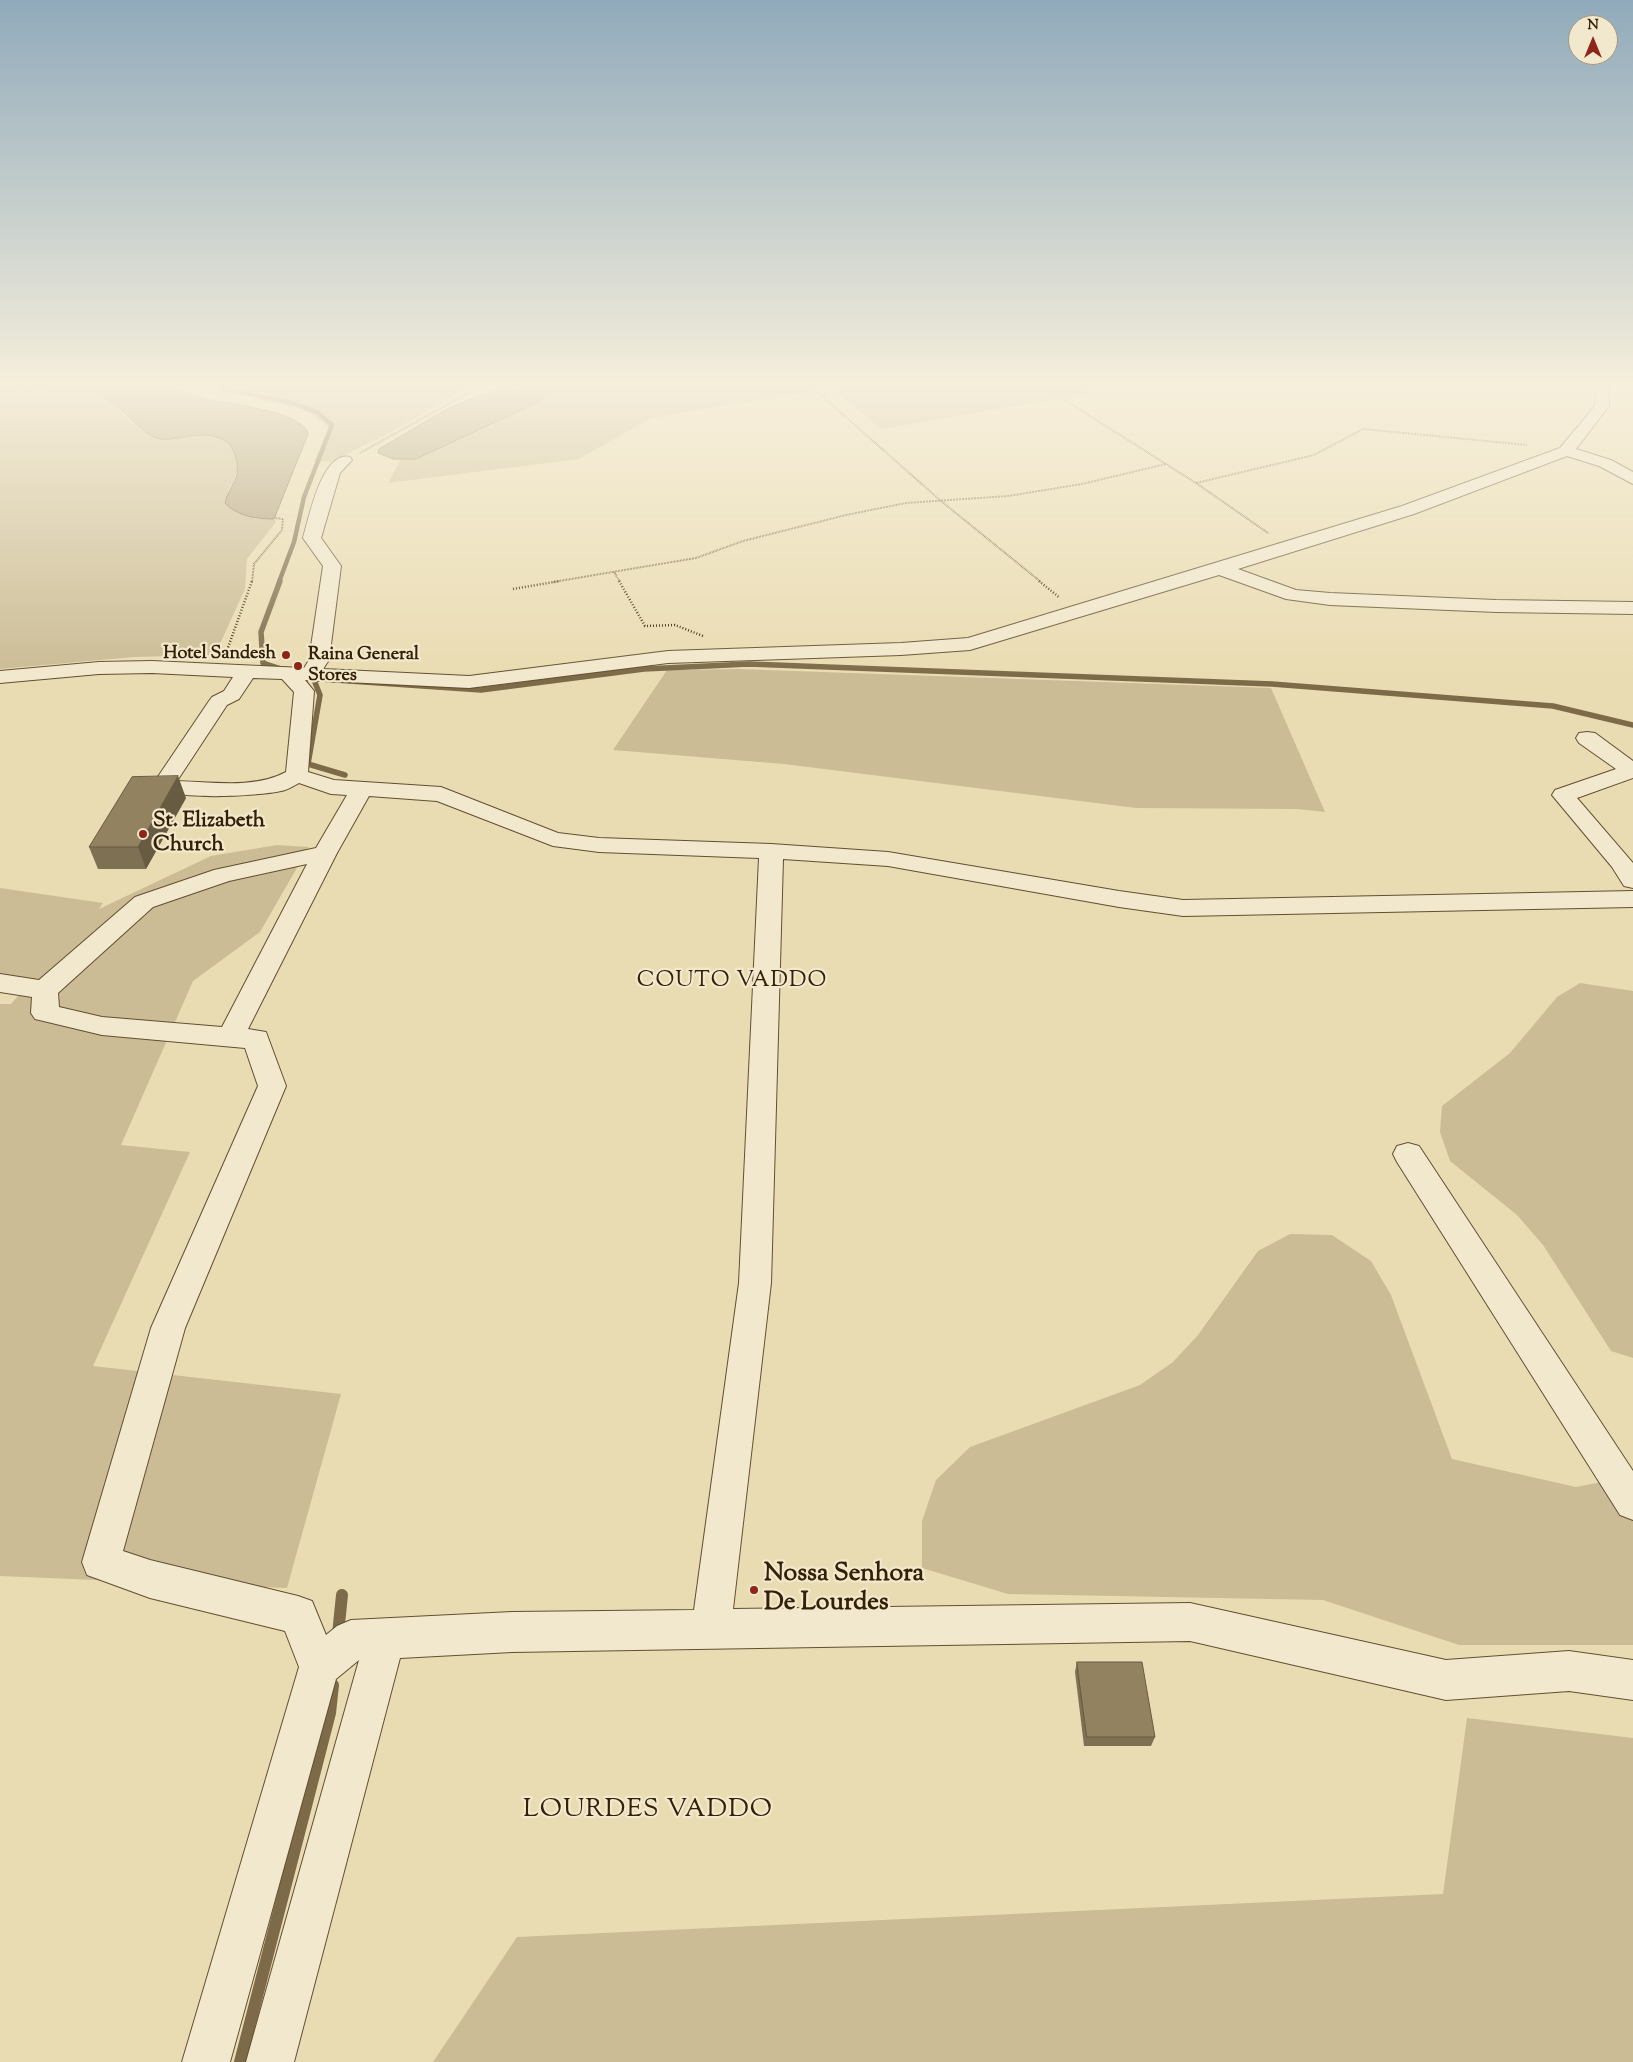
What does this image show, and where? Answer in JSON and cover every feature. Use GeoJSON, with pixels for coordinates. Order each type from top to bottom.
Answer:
{"type":"FeatureCollection","features":[{"type":"Feature","properties":{"kind":"street"},"geometry":{"type":"LineString","coordinates":[[298,673],[319,660],[332,566],[312,538],[328,484]]}},
{"type":"Feature","properties":{"kind":"street"},"geometry":{"type":"LineString","coordinates":[[0,677],[99,668],[152,667],[470,682],[668,657],[901,649],[970,644],[1220,570],[1408,510],[1476,484]]}},
{"type":"Feature","properties":{"kind":"street"},"geometry":{"type":"LineString","coordinates":[[1220,570],[1293,594],[1330,598],[1496,606],[1633,608]]}},
{"type":"Feature","properties":{"kind":"street"},"geometry":{"type":"LineString","coordinates":[[232,670],[232,695],[219,701],[164,784],[174,788],[255,789],[279,784],[297,775],[331,787],[441,794],[553,839],[599,844],[771,851],[888,859],[1119,899],[1183,908],[1633,899]]}},
{"type":"Feature","properties":{"kind":"street"},"geometry":{"type":"LineString","coordinates":[[297,775],[304,691],[298,673]]}},
{"type":"Feature","properties":{"kind":"street"},"geometry":{"type":"LineString","coordinates":[[1587,738],[1632,771]]}},
{"type":"Feature","properties":{"kind":"street"},"geometry":{"type":"LineString","coordinates":[[1632,771],[1563,795],[1621,863],[1633,881]]}},
{"type":"Feature","properties":{"kind":"street"},"geometry":{"type":"LineString","coordinates":[[230,1037],[325,853],[362,789]]}},
{"type":"Feature","properties":{"kind":"street"},"geometry":{"type":"LineString","coordinates":[[712,1630],[755,1283],[771,851]]}},
{"type":"Feature","properties":{"kind":"street"},"geometry":{"type":"LineString","coordinates":[[319,1667],[298,1615],[150,1579],[101,1562],[168,1328],[272,1086],[256,1039],[102,1026],[45,1013],[45,990],[144,902],[223,874],[325,853]]}},
{"type":"Feature","properties":{"kind":"street"},"geometry":{"type":"LineString","coordinates":[[0,983],[45,990]]}},
{"type":"Feature","properties":{"kind":"street"},"geometry":{"type":"LineString","coordinates":[[1408,1154],[1633,1503]]}},
{"type":"Feature","properties":{"kind":"street"},"geometry":{"type":"LineString","coordinates":[[206,2062],[319,1667],[351,1640],[512,1632],[1190,1622],[1446,1680],[1569,1671],[1633,1680]]}},
{"type":"Feature","properties":{"kind":"street"},"geometry":{"type":"LineString","coordinates":[[270,2062],[385,1639]]}},
{"type":"Feature","properties":{"kind":"path"},"geometry":{"type":"LineString","coordinates":[[922,484],[1077,612]]}},
{"type":"Feature","properties":{"kind":"path"},"geometry":{"type":"LineString","coordinates":[[512,589],[696,558],[743,541],[846,514],[906,503],[1008,496],[1075,484]]}},
{"type":"Feature","properties":{"kind":"path"},"geometry":{"type":"LineString","coordinates":[[1198,484],[1290,547]]}},
{"type":"Feature","properties":{"kind":"path"},"geometry":{"type":"LineString","coordinates":[[232,670],[254,564],[282,530],[283,519],[275,518]]}},
{"type":"Feature","properties":{"kind":"path"},"geometry":{"type":"LineString","coordinates":[[614,572],[646,626],[661,624],[686,626],[705,637],[706,656]]}},
{"type":"Feature","properties":{"kind":"shaded area"},"geometry":{"type":"Polygon","coordinates":[[[0,484],[232,484],[228,491],[255,519],[274,519],[276,522],[247,559],[245,589],[215,655],[134,657],[0,669],[0,484]]]}},
{"type":"Feature","properties":{"kind":"shaded area"},"geometry":{"type":"Polygon","coordinates":[[[233,484],[288,484],[274,519],[247,516],[235,511],[225,503],[233,484]]]}},
{"type":"Feature","properties":{"kind":"shaded area"},"geometry":{"type":"Polygon","coordinates":[[[739,669],[1271,688],[1325,812],[1297,809],[1136,808],[784,764],[613,750],[667,670],[739,669]]]}},
{"type":"Feature","properties":{"kind":"shaded area"},"geometry":{"type":"Polygon","coordinates":[[[277,845],[309,847],[260,932],[193,981],[121,1145],[190,1152],[93,1366],[341,1394],[287,1588],[0,1576],[0,1004],[11,1004],[33,979],[0,974],[0,888],[103,903],[99,909],[211,856],[277,845]]]}},
{"type":"Feature","properties":{"kind":"shaded area"},"geometry":{"type":"Polygon","coordinates":[[[1580,983],[1633,991],[1633,1358],[1611,1351],[1543,1245],[1517,1215],[1450,1161],[1440,1132],[1442,1106],[1510,1053],[1557,997],[1580,983]]]}},
{"type":"Feature","properties":{"kind":"shaded area"},"geometry":{"type":"Polygon","coordinates":[[[1290,1234],[1332,1235],[1371,1261],[1391,1295],[1452,1459],[1576,1487],[1633,1476],[1633,1645],[1459,1645],[1323,1600],[1008,1594],[922,1568],[922,1521],[936,1480],[970,1447],[1140,1385],[1173,1362],[1198,1335],[1258,1251],[1290,1234]]]}},
{"type":"Feature","properties":{"kind":"shaded area"},"geometry":{"type":"Polygon","coordinates":[[[1467,1718],[1633,1738],[1633,2062],[433,2062],[517,1937],[1443,1894],[1467,1718]]]}},
{"type":"Feature","properties":{"kind":"building"},"geometry":{"type":"Polygon","coordinates":[[[178,776],[138,847],[89,847],[132,777],[178,776]]]}},
{"type":"Feature","properties":{"kind":"building"},"geometry":{"type":"Polygon","coordinates":[[[1077,1662],[1142,1662],[1155,1737],[1087,1737],[1077,1662]]]}},
{"type":"Feature","properties":{"kind":"waterway"},"geometry":{"type":"LineString","coordinates":[[279,582],[294,542],[304,497],[309,484]]}},
{"type":"Feature","properties":{"kind":"waterway"},"geometry":{"type":"LineString","coordinates":[[280,581],[261,632],[263,663],[281,669]]}},
{"type":"Feature","properties":{"kind":"waterway"},"geometry":{"type":"LineString","coordinates":[[306,678],[481,690],[644,669],[749,664],[1272,684],[1553,706],[1633,725]]}},
{"type":"Feature","properties":{"kind":"waterway"},"geometry":{"type":"LineString","coordinates":[[314,680],[320,695],[308,764],[345,775]]}},
{"type":"Feature","properties":{"kind":"waterway"},"geometry":{"type":"LineString","coordinates":[[338,1634],[342,1595]]}},
{"type":"Feature","properties":{"kind":"waterway"},"geometry":{"type":"LineString","coordinates":[[240,2062],[330,1713],[333,1685]]}},
{"type":"Feature","properties":{"kind":"place","name":"Hotel Sandesh"},"geometry":{"type":"Point","coordinates":[286,655]}},
{"type":"Feature","properties":{"kind":"place","name":"Raina General Stores"},"geometry":{"type":"Point","coordinates":[298,666]}},
{"type":"Feature","properties":{"kind":"place","name":"St. Elizabeth Church"},"geometry":{"type":"Point","coordinates":[143,834]}},
{"type":"Feature","properties":{"kind":"place","name":"Nossa Senhora De Lourdes"},"geometry":{"type":"Point","coordinates":[754,1590]}},
{"type":"Feature","properties":{"kind":"district","name":"COUTO VADDO"},"geometry":{"type":"Point","coordinates":[732,982]}},
{"type":"Feature","properties":{"kind":"district","name":"LOURDES VADDO"},"geometry":{"type":"Point","coordinates":[648,1812]}}]}
